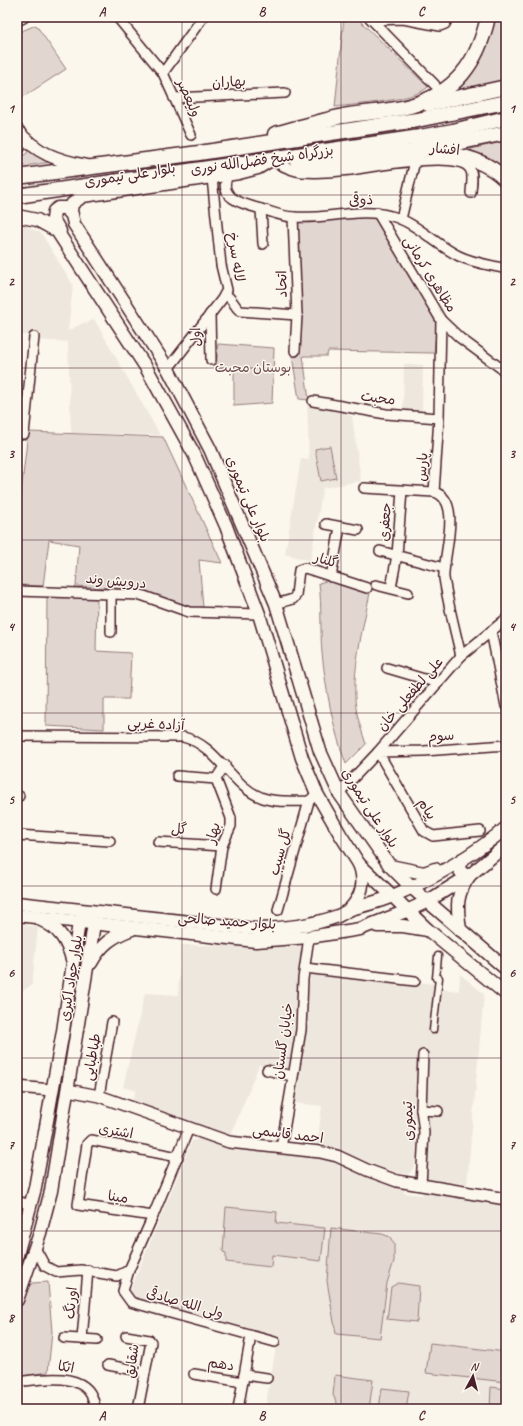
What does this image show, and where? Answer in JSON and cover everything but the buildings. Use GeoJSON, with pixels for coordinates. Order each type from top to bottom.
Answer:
{"type":"FeatureCollection","features":[{"type":"Feature","properties":{"kind":"highway"},"geometry":{"type":"LineString","coordinates":[[410,106],[443,91],[458,80],[480,47],[488,17]]}},
{"type":"Feature","properties":{"kind":"highway"},"geometry":{"type":"LineString","coordinates":[[199,153],[343,116],[433,103],[506,87]]}},
{"type":"Feature","properties":{"kind":"highway","name":"بزرگراه شیخ فضل‌الله نوری"},"geometry":{"type":"LineString","coordinates":[[17,177],[199,153],[417,120],[506,102]]}},
{"type":"Feature","properties":{"kind":"highway","name":"بزرگراه شیخ فضل‌الله نوری"},"geometry":{"type":"LineString","coordinates":[[17,196],[271,160],[446,133],[506,118]]}},
{"type":"Feature","properties":{"kind":"highway"},"geometry":{"type":"LineString","coordinates":[[414,157],[506,133]]}},
{"type":"Feature","properties":{"kind":"highway"},"geometry":{"type":"LineString","coordinates":[[271,160],[289,162],[334,162],[448,154],[466,157],[490,168],[506,180]]}},
{"type":"Feature","properties":{"kind":"main road"},"geometry":{"type":"LineString","coordinates":[[17,150],[21,144],[19,132]]}},
{"type":"Feature","properties":{"kind":"main road"},"geometry":{"type":"LineString","coordinates":[[19,132],[34,147],[44,153],[72,163],[92,167]]}},
{"type":"Feature","properties":{"kind":"main road","name":"بلوار علی تیموری"},"geometry":{"type":"LineString","coordinates":[[271,160],[258,168],[228,175],[83,196],[72,204],[74,224],[168,369],[210,449],[276,604],[320,751],[339,793],[378,851],[390,866],[411,887],[506,969]]}},
{"type":"Feature","properties":{"kind":"main road"},"geometry":{"type":"LineString","coordinates":[[72,215],[65,208],[61,208],[54,211],[52,216],[55,224],[72,250],[76,261]]}},
{"type":"Feature","properties":{"kind":"main road"},"geometry":{"type":"LineString","coordinates":[[17,216],[37,220],[56,231],[147,369],[194,454],[226,526],[259,614],[313,798],[360,864],[443,944],[506,994]]}},
{"type":"Feature","properties":{"kind":"main road","name":"بلوار حمید صالحی"},"geometry":{"type":"LineString","coordinates":[[17,915],[86,911],[254,929],[280,929],[305,925],[338,916],[348,910],[393,896],[462,859],[506,828]]}},
{"type":"Feature","properties":{"kind":"main road","name":"بلوار حمید صالحی"},"geometry":{"type":"LineString","coordinates":[[17,903],[38,913],[94,924],[256,941],[310,937],[365,928],[409,910],[428,901],[470,875],[506,845]]}},
{"type":"Feature","properties":{"kind":"main road"},"geometry":{"type":"LineString","coordinates":[[360,864],[374,868],[378,867],[381,864],[378,851]]}},
{"type":"Feature","properties":{"kind":"main road"},"geometry":{"type":"LineString","coordinates":[[390,866],[424,873],[462,859]]}},
{"type":"Feature","properties":{"kind":"main road"},"geometry":{"type":"LineString","coordinates":[[443,944],[438,936],[442,928],[451,926],[460,930],[458,896],[470,875],[465,875],[460,870],[459,865],[462,859]]}},
{"type":"Feature","properties":{"kind":"main road"},"geometry":{"type":"LineString","coordinates":[[348,910],[355,904],[362,890],[363,873],[360,864]]}},
{"type":"Feature","properties":{"kind":"main road"},"geometry":{"type":"LineString","coordinates":[[348,910],[361,911],[365,914],[365,928],[403,926],[428,930]]}},
{"type":"Feature","properties":{"kind":"main road","name":"بلوار جواد اکبری"},"geometry":{"type":"LineString","coordinates":[[17,1255],[31,1205],[52,1090],[79,922],[86,911],[94,924],[68,1090],[50,1191],[35,1248],[17,1300]]}},
{"type":"Feature","properties":{"kind":"main road"},"geometry":{"type":"LineString","coordinates":[[38,913],[60,934],[68,946],[73,961]]}},
{"type":"Feature","properties":{"kind":"main road"},"geometry":{"type":"LineString","coordinates":[[88,969],[103,944],[119,934],[134,928]]}},
{"type":"Feature","properties":{"kind":"main road"},"geometry":{"type":"LineString","coordinates":[[52,1090],[68,1090]]}},
{"type":"Feature","properties":{"kind":"street"},"geometry":{"type":"LineString","coordinates":[[17,20],[23,17]]}},
{"type":"Feature","properties":{"kind":"street","name":"ولیعصر"},"geometry":{"type":"LineString","coordinates":[[117,17],[163,73],[191,135]]}},
{"type":"Feature","properties":{"kind":"street","name":"ولیعصر"},"geometry":{"type":"LineString","coordinates":[[163,73],[203,17]]}},
{"type":"Feature","properties":{"kind":"street"},"geometry":{"type":"LineString","coordinates":[[370,19],[403,19],[440,26],[445,24],[448,17]]}},
{"type":"Feature","properties":{"kind":"street"},"geometry":{"type":"LineString","coordinates":[[370,19],[435,85]]}},
{"type":"Feature","properties":{"kind":"street","name":"بهاران"},"geometry":{"type":"LineString","coordinates":[[174,98],[285,93]]}},
{"type":"Feature","properties":{"kind":"street"},"geometry":{"type":"LineString","coordinates":[[400,219],[414,157]]}},
{"type":"Feature","properties":{"kind":"street","name":"افشار"},"geometry":{"type":"LineString","coordinates":[[414,157],[466,165],[472,174],[471,193]]}},
{"type":"Feature","properties":{"kind":"street","name":"ذوقی"},"geometry":{"type":"LineString","coordinates":[[228,175],[226,185],[227,193],[230,197],[247,206],[293,217],[377,212],[400,219],[460,257],[506,269]]}},
{"type":"Feature","properties":{"kind":"street","name":"لاله سرخ"},"geometry":{"type":"LineString","coordinates":[[168,369],[225,294],[227,287],[221,265],[212,178]]}},
{"type":"Feature","properties":{"kind":"street"},"geometry":{"type":"LineString","coordinates":[[261,209],[263,244]]}},
{"type":"Feature","properties":{"kind":"street","name":"مظاهری کرمانی"},"geometry":{"type":"LineString","coordinates":[[377,212],[441,320],[460,338],[506,372]]}},
{"type":"Feature","properties":{"kind":"street","name":"اتحاد"},"geometry":{"type":"LineString","coordinates":[[293,217],[296,315],[295,351]]}},
{"type":"Feature","properties":{"kind":"street"},"geometry":{"type":"LineString","coordinates":[[225,294],[233,300],[236,307],[240,311],[296,315]]}},
{"type":"Feature","properties":{"kind":"street","name":"اول"},"geometry":{"type":"LineString","coordinates":[[210,314],[211,360]]}},
{"type":"Feature","properties":{"kind":"street","name":"پارس"},"geometry":{"type":"LineString","coordinates":[[441,320],[439,418],[434,492],[438,493],[445,500],[450,523],[444,578],[461,656]]}},
{"type":"Feature","properties":{"kind":"street"},"geometry":{"type":"LineString","coordinates":[[20,434],[34,337]]}},
{"type":"Feature","properties":{"kind":"street","name":"محبت"},"geometry":{"type":"LineString","coordinates":[[313,401],[386,414],[439,418]]}},
{"type":"Feature","properties":{"kind":"street"},"geometry":{"type":"LineString","coordinates":[[364,488],[434,492]]}},
{"type":"Feature","properties":{"kind":"street","name":"جعفری"},"geometry":{"type":"LineString","coordinates":[[391,588],[397,555],[402,491]]}},
{"type":"Feature","properties":{"kind":"street"},"geometry":{"type":"LineString","coordinates":[[326,524],[358,530]]}},
{"type":"Feature","properties":{"kind":"street"},"geometry":{"type":"LineString","coordinates":[[331,576],[340,527]]}},
{"type":"Feature","properties":{"kind":"street","name":"جعفری"},"geometry":{"type":"LineString","coordinates":[[380,551],[444,568]]}},
{"type":"Feature","properties":{"kind":"street","name":"گلنار"},"geometry":{"type":"LineString","coordinates":[[276,604],[293,598],[296,594],[300,570],[305,568],[372,587],[391,588]]}},
{"type":"Feature","properties":{"kind":"street"},"geometry":{"type":"LineString","coordinates":[[391,588],[408,593]]}},
{"type":"Feature","properties":{"kind":"street","name":"درویش‌ وند"},"geometry":{"type":"LineString","coordinates":[[17,591],[111,592],[141,595],[189,612],[259,614]]}},
{"type":"Feature","properties":{"kind":"street"},"geometry":{"type":"LineString","coordinates":[[111,592],[111,632]]}},
{"type":"Feature","properties":{"kind":"street","name":"علی لطفعلی خان"},"geometry":{"type":"LineString","coordinates":[[339,793],[378,752],[461,656],[506,619]]}},
{"type":"Feature","properties":{"kind":"street"},"geometry":{"type":"LineString","coordinates":[[491,631],[506,706]]}},
{"type":"Feature","properties":{"kind":"street"},"geometry":{"type":"LineString","coordinates":[[387,668],[438,683]]}},
{"type":"Feature","properties":{"kind":"street","name":"آزاده غربی"},"geometry":{"type":"LineString","coordinates":[[17,736],[183,737],[196,742],[225,765],[242,785],[264,799],[313,798]]}},
{"type":"Feature","properties":{"kind":"street","name":"سوم"},"geometry":{"type":"LineString","coordinates":[[378,752],[424,751],[506,745]]}},
{"type":"Feature","properties":{"kind":"street","name":"پیام"},"geometry":{"type":"LineString","coordinates":[[378,752],[424,832],[433,836],[480,832]]}},
{"type":"Feature","properties":{"kind":"street"},"geometry":{"type":"LineString","coordinates":[[177,776],[216,779],[225,765]]}},
{"type":"Feature","properties":{"kind":"street","name":"بهار"},"geometry":{"type":"LineString","coordinates":[[216,779],[231,818],[230,826],[222,846],[216,889]]}},
{"type":"Feature","properties":{"kind":"street","name":"گل سیب"},"geometry":{"type":"LineString","coordinates":[[278,910],[313,798]]}},
{"type":"Feature","properties":{"kind":"street"},"geometry":{"type":"LineString","coordinates":[[17,835],[110,841]]}},
{"type":"Feature","properties":{"kind":"street","name":"گل"},"geometry":{"type":"LineString","coordinates":[[158,842],[222,846]]}},
{"type":"Feature","properties":{"kind":"street","name":"خیابان گلستان"},"geometry":{"type":"LineString","coordinates":[[282,1148],[292,1076],[301,1030],[305,968],[310,937]]}},
{"type":"Feature","properties":{"kind":"street"},"geometry":{"type":"LineString","coordinates":[[433,1030],[439,978],[436,978],[438,956]]}},
{"type":"Feature","properties":{"kind":"street"},"geometry":{"type":"LineString","coordinates":[[305,968],[415,981]]}},
{"type":"Feature","properties":{"kind":"street","name":"طباطبایی"},"geometry":{"type":"LineString","coordinates":[[99,1096],[112,1022]]}},
{"type":"Feature","properties":{"kind":"street","name":"تیموری"},"geometry":{"type":"LineString","coordinates":[[422,1185],[424,1132],[421,1110],[423,1055]]}},
{"type":"Feature","properties":{"kind":"street"},"geometry":{"type":"LineString","coordinates":[[267,1070],[292,1076]]}},
{"type":"Feature","properties":{"kind":"street"},"geometry":{"type":"LineString","coordinates":[[17,1087],[52,1090]]}},
{"type":"Feature","properties":{"kind":"street","name":"احمد قاسمی"},"geometry":{"type":"LineString","coordinates":[[68,1090],[99,1096],[229,1142],[337,1156],[367,1170],[397,1180],[506,1199]]}},
{"type":"Feature","properties":{"kind":"street"},"geometry":{"type":"LineString","coordinates":[[421,1110],[438,1111]]}},
{"type":"Feature","properties":{"kind":"street","name":"ولی الله صادقی"},"geometry":{"type":"LineString","coordinates":[[189,1128],[129,1270],[123,1292],[130,1302],[251,1336]]}},
{"type":"Feature","properties":{"kind":"street","name":"اشتری"},"geometry":{"type":"LineString","coordinates":[[78,1205],[89,1141],[178,1157]]}},
{"type":"Feature","properties":{"kind":"street"},"geometry":{"type":"LineString","coordinates":[[17,1201],[31,1205]]}},
{"type":"Feature","properties":{"kind":"street","name":"مینا"},"geometry":{"type":"LineString","coordinates":[[78,1205],[153,1216]]}},
{"type":"Feature","properties":{"kind":"street"},"geometry":{"type":"LineString","coordinates":[[35,1248],[42,1262],[52,1271],[60,1273],[74,1270],[88,1270],[117,1276],[129,1270]]}},
{"type":"Feature","properties":{"kind":"street","name":"اورنگ"},"geometry":{"type":"LineString","coordinates":[[82,1339],[88,1270]]}},
{"type":"Feature","properties":{"kind":"street","name":"شقایق"},"geometry":{"type":"LineString","coordinates":[[126,1336],[149,1340],[151,1342],[138,1409]]}},
{"type":"Feature","properties":{"kind":"street"},"geometry":{"type":"LineString","coordinates":[[238,1409],[251,1336],[275,1342]]}},
{"type":"Feature","properties":{"kind":"street","name":"اورنگ"},"geometry":{"type":"LineString","coordinates":[[64,1338],[97,1340]]}},
{"type":"Feature","properties":{"kind":"street"},"geometry":{"type":"LineString","coordinates":[[108,1366],[146,1372]]}},
{"type":"Feature","properties":{"kind":"street","name":"دهم"},"geometry":{"type":"LineString","coordinates":[[194,1374],[244,1378],[267,1378]]}},
{"type":"Feature","properties":{"kind":"street","name":"اتکا"},"geometry":{"type":"LineString","coordinates":[[17,1382],[52,1378],[72,1381],[82,1385],[91,1393],[96,1409]]}},
{"type":"Feature","properties":{"kind":"shaded area"},"geometry":{"type":"Polygon","coordinates":[[[26,226],[41,233],[73,285],[68,331],[94,319],[160,435],[71,433],[68,342],[35,340],[32,335],[17,335],[17,227],[26,226]]]}},
{"type":"Feature","properties":{"kind":"shaded area"},"geometry":{"type":"Polygon","coordinates":[[[404,364],[423,365],[422,412],[403,411],[404,364]]]}},
{"type":"Feature","properties":{"kind":"shaded area"},"geometry":{"type":"Polygon","coordinates":[[[307,402],[352,416],[361,481],[323,488],[310,561],[285,554],[301,459],[309,460],[307,402]]]}},
{"type":"Feature","properties":{"kind":"shaded area"},"geometry":{"type":"Polygon","coordinates":[[[17,924],[38,927],[32,985],[18,994],[17,994],[17,924]]]}},
{"type":"Feature","properties":{"kind":"shaded area"},"geometry":{"type":"Polygon","coordinates":[[[181,945],[301,946],[306,952],[290,1068],[288,1070],[259,1065],[230,1137],[196,1127],[187,1121],[132,1101],[136,1091],[123,1087],[145,993],[178,995],[181,945]]]}},
{"type":"Feature","properties":{"kind":"shaded area"},"geometry":{"type":"Polygon","coordinates":[[[311,971],[435,984],[431,1030],[438,1031],[443,989],[459,991],[460,974],[484,994],[467,1184],[426,1179],[427,1110],[416,1110],[414,1138],[417,1138],[416,1162],[411,1172],[407,1174],[401,1174],[378,1166],[345,1152],[317,1146],[322,1106],[294,1103],[311,971]]]}},
{"type":"Feature","properties":{"kind":"shaded area"},"geometry":{"type":"Polygon","coordinates":[[[200,1138],[231,1147],[296,1154],[342,1163],[394,1187],[404,1189],[404,1193],[423,1195],[424,1190],[506,1204],[506,1409],[265,1409],[278,1336],[134,1297],[130,1291],[192,1141],[200,1138]]]}},
{"type":"Feature","properties":{"kind":"green space"},"geometry":{"type":"Polygon","coordinates":[[[344,17],[356,17],[428,87],[411,96],[398,99],[335,107],[344,17]]]}},
{"type":"Feature","properties":{"kind":"green space"},"geometry":{"type":"Polygon","coordinates":[[[493,17],[504,17],[506,24],[506,84],[454,97],[448,92],[493,17]]]}},
{"type":"Feature","properties":{"kind":"green space"},"geometry":{"type":"Polygon","coordinates":[[[36,25],[66,69],[17,101],[17,33],[36,25]]]}},
{"type":"Feature","properties":{"kind":"green space"},"geometry":{"type":"Polygon","coordinates":[[[506,141],[506,175],[470,152],[471,149],[506,141]]]}},
{"type":"Feature","properties":{"kind":"green space"},"geometry":{"type":"Polygon","coordinates":[[[29,148],[52,162],[17,167],[17,160],[27,153],[29,148]]]}},
{"type":"Feature","properties":{"kind":"green space"},"geometry":{"type":"Polygon","coordinates":[[[376,215],[437,324],[434,353],[328,351],[327,356],[303,356],[309,400],[299,399],[291,350],[297,220],[376,215]]]}},
{"type":"Feature","properties":{"kind":"green space","name":"بوستان محبت"},"geometry":{"type":"Polygon","coordinates":[[[218,344],[274,348],[272,403],[234,406],[234,369],[216,369],[218,344]]]}},
{"type":"Feature","properties":{"kind":"green space"},"geometry":{"type":"Polygon","coordinates":[[[28,432],[163,437],[222,563],[199,560],[203,607],[188,608],[142,590],[76,586],[79,545],[49,540],[43,586],[17,585],[17,528],[28,432]]]}},
{"type":"Feature","properties":{"kind":"green space"},"geometry":{"type":"Polygon","coordinates":[[[330,446],[336,478],[321,481],[315,449],[330,446]]]}},
{"type":"Feature","properties":{"kind":"green space"},"geometry":{"type":"Polygon","coordinates":[[[332,579],[370,593],[358,650],[355,680],[356,708],[366,744],[346,764],[337,737],[331,710],[322,653],[319,583],[332,579]]]}},
{"type":"Feature","properties":{"kind":"green space"},"geometry":{"type":"Polygon","coordinates":[[[47,594],[97,594],[96,651],[131,653],[129,699],[104,699],[104,729],[46,726],[47,594]]]}},
{"type":"Feature","properties":{"kind":"green space"},"geometry":{"type":"Polygon","coordinates":[[[226,1207],[277,1212],[276,1223],[325,1228],[321,1261],[272,1255],[271,1267],[226,1262],[226,1253],[223,1252],[226,1207]]]}},
{"type":"Feature","properties":{"kind":"green space"},"geometry":{"type":"Polygon","coordinates":[[[331,1228],[382,1234],[390,1237],[394,1244],[394,1261],[387,1283],[380,1338],[336,1334],[327,1281],[331,1228]]]}},
{"type":"Feature","properties":{"kind":"green space"},"geometry":{"type":"Polygon","coordinates":[[[48,1282],[52,1332],[48,1372],[17,1377],[17,1311],[25,1292],[32,1283],[48,1282]]]}},
{"type":"Feature","properties":{"kind":"green space"},"geometry":{"type":"Polygon","coordinates":[[[398,1283],[419,1286],[417,1322],[387,1319],[391,1287],[398,1283]]]}},
{"type":"Feature","properties":{"kind":"green space"},"geometry":{"type":"Polygon","coordinates":[[[430,1343],[506,1352],[506,1382],[426,1373],[430,1343]]]}},
{"type":"Feature","properties":{"kind":"green space"},"geometry":{"type":"Polygon","coordinates":[[[335,1375],[373,1380],[369,1409],[340,1409],[333,1395],[335,1375]]]}},
{"type":"Feature","properties":{"kind":"green space"},"geometry":{"type":"Polygon","coordinates":[[[491,1387],[506,1389],[506,1409],[490,1409],[491,1387]]]}},
{"type":"Feature","properties":{"kind":"green space"},"geometry":{"type":"Polygon","coordinates":[[[382,1388],[409,1391],[406,1409],[379,1409],[382,1388]]]}}]}
